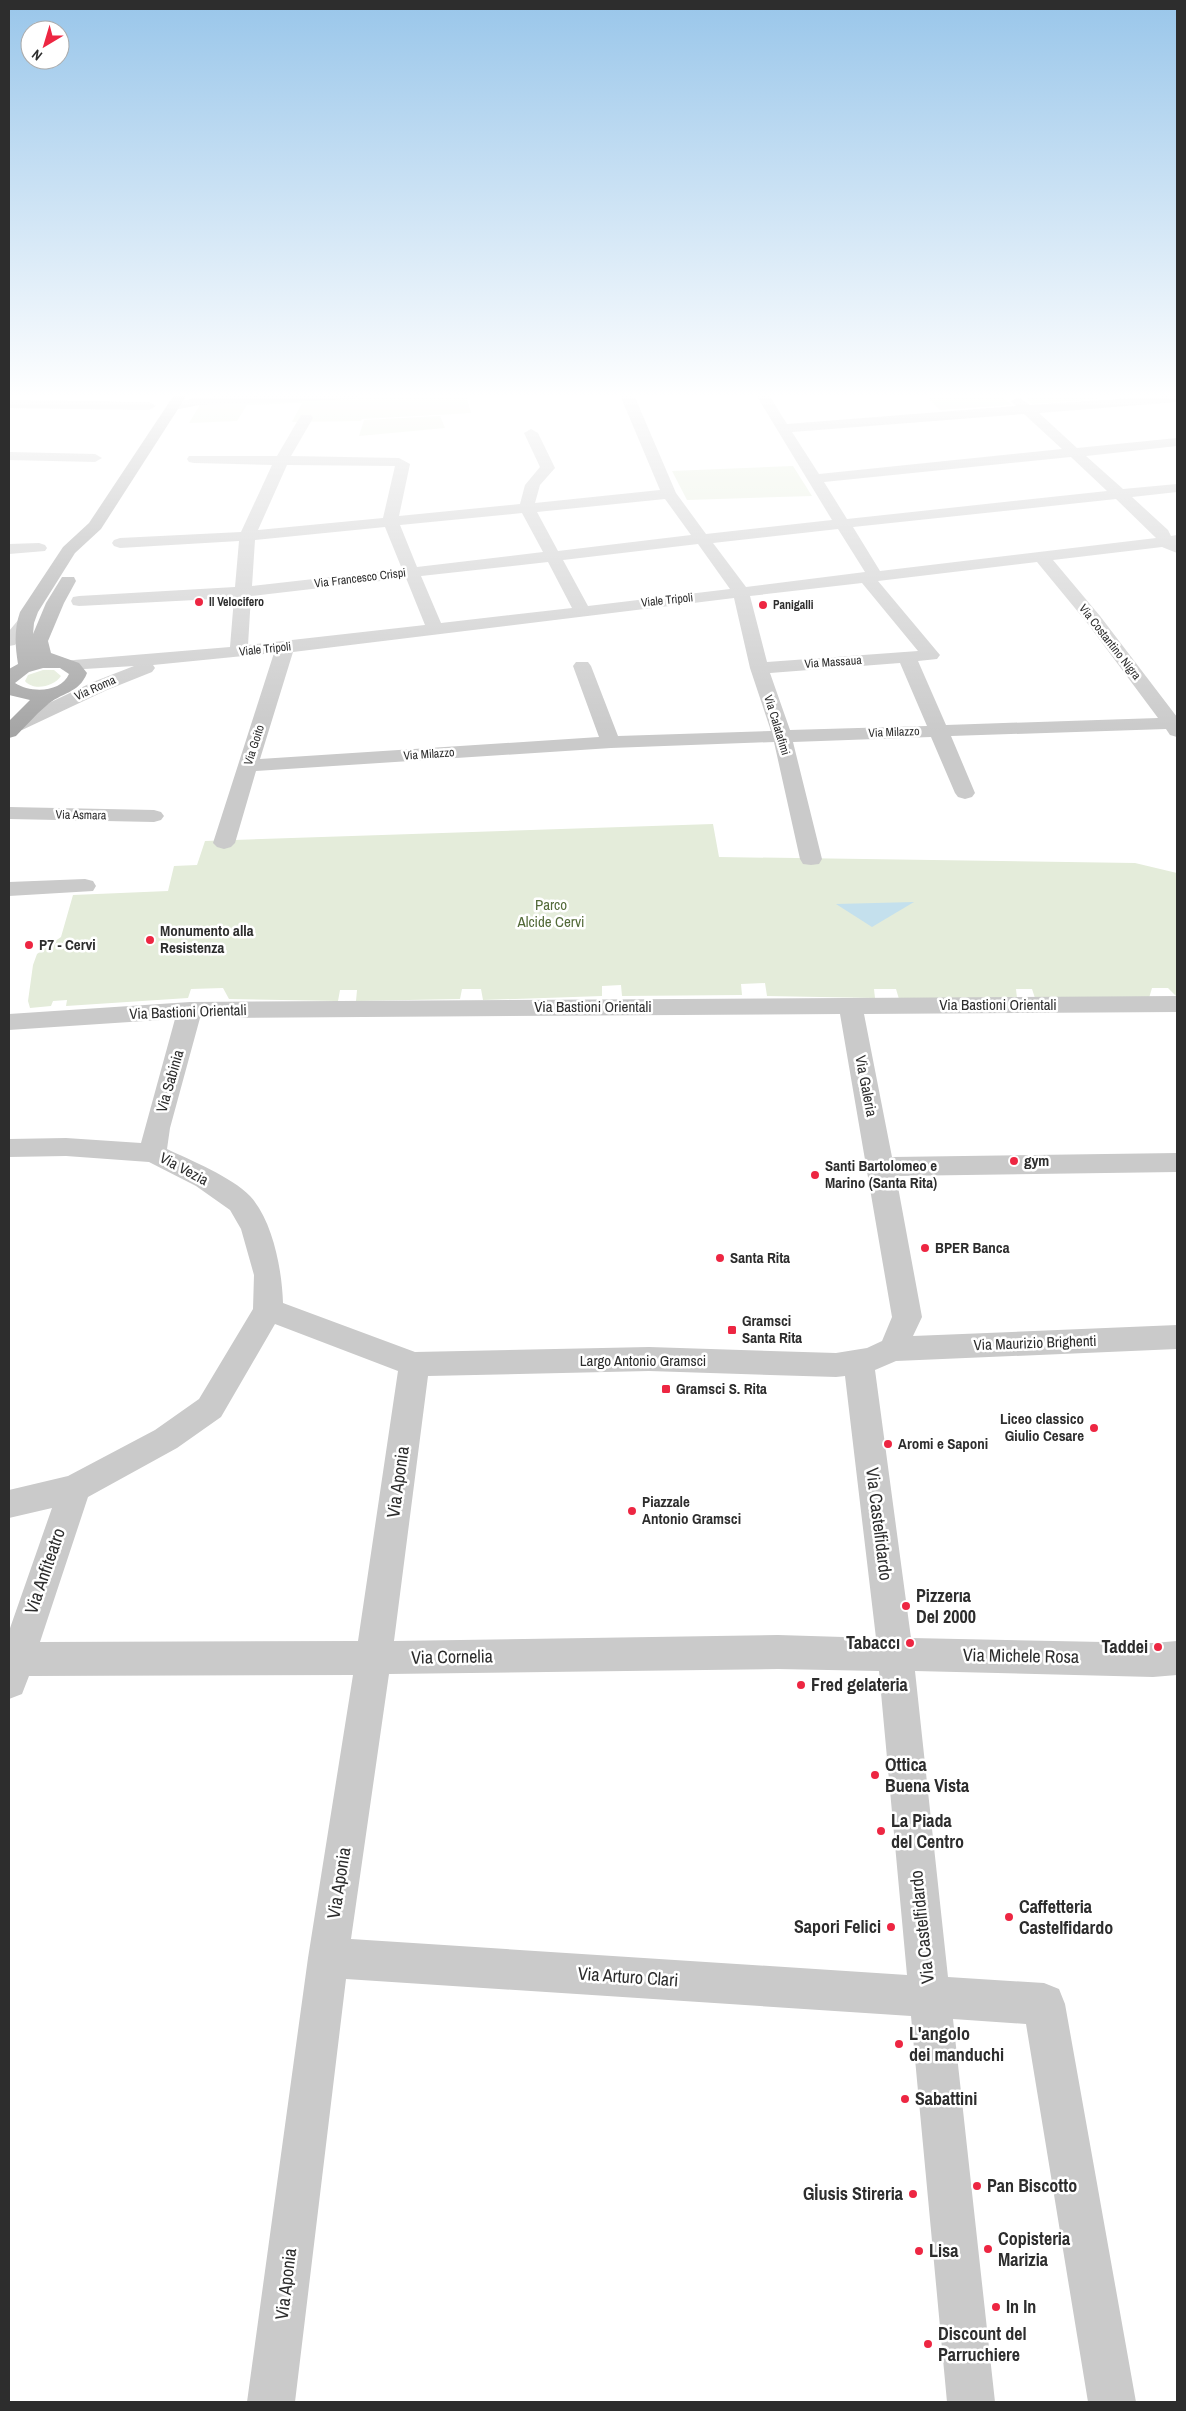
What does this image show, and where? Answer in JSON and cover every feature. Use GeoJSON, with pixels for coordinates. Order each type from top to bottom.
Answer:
{"type":"FeatureCollection","features":[{"type":"Feature","properties":{"kind":"main road"},"geometry":{"type":"LineString","coordinates":[[16,670],[24,649],[25,623],[29,612],[69,550],[95,526],[107,508]]}},
{"type":"Feature","properties":{"kind":"main road"},"geometry":{"type":"LineString","coordinates":[[67,669],[43,656],[39,641],[55,603],[87,550],[95,526]]}},
{"type":"Feature","properties":{"kind":"main road"},"geometry":{"type":"LineString","coordinates":[[16,670],[43,662],[67,669]]}},
{"type":"Feature","properties":{"kind":"main road","name":"Via Roma"},"geometry":{"type":"LineString","coordinates":[[12,729],[41,700],[56,692],[67,669]]}},
{"type":"Feature","properties":{"kind":"main road"},"geometry":{"type":"LineString","coordinates":[[9,687],[16,692],[30,695],[56,692]]}},
{"type":"Feature","properties":{"kind":"street"},"geometry":{"type":"LineString","coordinates":[[239,651],[248,536],[261,508]]}},
{"type":"Feature","properties":{"kind":"street"},"geometry":{"type":"LineString","coordinates":[[393,508],[390,521],[435,629]]}},
{"type":"Feature","properties":{"kind":"street"},"geometry":{"type":"LineString","coordinates":[[527,508],[582,610]]}},
{"type":"Feature","properties":{"kind":"street"},"geometry":{"type":"LineString","coordinates":[[120,543],[248,536],[532,508]]}},
{"type":"Feature","properties":{"kind":"street"},"geometry":{"type":"LineString","coordinates":[[679,508],[742,592]]}},
{"type":"Feature","properties":{"kind":"street"},"geometry":{"type":"LineString","coordinates":[[832,508],[871,576]]}},
{"type":"Feature","properties":{"kind":"street","name":"Via Francesco Crispi"},"geometry":{"type":"LineString","coordinates":[[79,602],[244,592],[989,508]]}},
{"type":"Feature","properties":{"kind":"street"},"geometry":{"type":"LineString","coordinates":[[1133,508],[1173,544]]}},
{"type":"Feature","properties":{"kind":"street","name":"Viale Tripoli"},"geometry":{"type":"LineString","coordinates":[[67,669],[435,629],[1040,555],[1173,544]]}},
{"type":"Feature","properties":{"kind":"street"},"geometry":{"type":"LineString","coordinates":[[9,549],[39,548]]}},
{"type":"Feature","properties":{"kind":"street","name":"Via Costantino Nigra"},"geometry":{"type":"LineString","coordinates":[[1040,555],[1094,620],[1175,725]]}},
{"type":"Feature","properties":{"kind":"street","name":"Via Massaua"},"geometry":{"type":"LineString","coordinates":[[758,668],[931,655],[871,576]]}},
{"type":"Feature","properties":{"kind":"street","name":"Via Calatafimi"},"geometry":{"type":"LineString","coordinates":[[742,592],[758,668],[782,736],[811,859]]}},
{"type":"Feature","properties":{"kind":"street"},"geometry":{"type":"LineString","coordinates":[[9,641],[25,623]]}},
{"type":"Feature","properties":{"kind":"street","name":"Via Goito"},"geometry":{"type":"LineString","coordinates":[[224,843],[285,646]]}},
{"type":"Feature","properties":{"kind":"street"},"geometry":{"type":"LineString","coordinates":[[907,657],[965,793]]}},
{"type":"Feature","properties":{"kind":"street","name":"Via Roma"},"geometry":{"type":"LineString","coordinates":[[12,729],[125,675],[178,658]]}},
{"type":"Feature","properties":{"kind":"street"},"geometry":{"type":"LineString","coordinates":[[582,666],[611,742]]}},
{"type":"Feature","properties":{"kind":"street","name":"Via Milazzo"},"geometry":{"type":"LineString","coordinates":[[247,766],[611,742],[1175,725]]}},
{"type":"Feature","properties":{"kind":"street","name":"Via Asmara"},"geometry":{"type":"LineString","coordinates":[[9,813],[154,816]]}},
{"type":"Feature","properties":{"kind":"street"},"geometry":{"type":"LineString","coordinates":[[9,889],[85,886]]}},
{"type":"Feature","properties":{"kind":"street","name":"Via Bastioni Orientali"},"geometry":{"type":"LineString","coordinates":[[9,1022],[190,1010],[1177,1004]]}},
{"type":"Feature","properties":{"kind":"street","name":"Via Galeria"},"geometry":{"type":"LineString","coordinates":[[850,1005],[907,1317],[874,1356]]}},
{"type":"Feature","properties":{"kind":"street","name":"Via Sabinia"},"geometry":{"type":"LineString","coordinates":[[153,1153],[157,1128],[190,1010]]}},
{"type":"Feature","properties":{"kind":"street","name":"Via Vezia"},"geometry":{"type":"LineString","coordinates":[[9,1148],[66,1148],[153,1153],[196,1174],[240,1203],[255,1228],[268,1276],[268,1310]]}},
{"type":"Feature","properties":{"kind":"street"},"geometry":{"type":"LineString","coordinates":[[881,1167],[1177,1162]]}},
{"type":"Feature","properties":{"kind":"street"},"geometry":{"type":"LineString","coordinates":[[9,1504],[75,1488],[166,1438],[210,1408],[268,1310],[414,1364]]}},
{"type":"Feature","properties":{"kind":"street","name":"Via Maurizio Brighenti"},"geometry":{"type":"LineString","coordinates":[[874,1356],[1177,1337]]}},
{"type":"Feature","properties":{"kind":"street","name":"Largo Antonio Gramsci"},"geometry":{"type":"LineString","coordinates":[[414,1364],[649,1359],[836,1365],[874,1356]]}},
{"type":"Feature","properties":{"kind":"street","name":"Via Castelfidardo"},"geometry":{"type":"LineString","coordinates":[[874,1356],[895,1653],[971,2402]]}},
{"type":"Feature","properties":{"kind":"street","name":"Via Aponia"},"geometry":{"type":"LineString","coordinates":[[271,2402],[328,1958],[374,1658],[414,1364]]}},
{"type":"Feature","properties":{"kind":"street","name":"Via Anfiteatro"},"geometry":{"type":"LineString","coordinates":[[11,1666],[75,1488]]}},
{"type":"Feature","properties":{"kind":"street","name":"Via Cornelia"},"geometry":{"type":"LineString","coordinates":[[11,1666],[778,1652],[895,1653]]}},
{"type":"Feature","properties":{"kind":"street","name":"Via Michele Rosa"},"geometry":{"type":"LineString","coordinates":[[895,1653],[1153,1660],[1177,1658]]}},
{"type":"Feature","properties":{"kind":"street","name":"Via Arturo Clari"},"geometry":{"type":"LineString","coordinates":[[328,1958],[1044,2004],[1112,2402]]}},
{"type":"Feature","properties":{"kind":"green space"},"geometry":{"type":"Polygon","coordinates":[[[43,670],[54,670],[61,676],[54,683],[38,687],[25,681],[28,675],[43,670]]]}},
{"type":"Feature","properties":{"kind":"green space","name":"Parco Alcide Cervi"},"geometry":{"type":"Polygon","coordinates":[[[713,824],[719,857],[1135,863],[1177,873],[1177,997],[1168,988],[1152,988],[1149,998],[1035,998],[1032,989],[1016,989],[1017,998],[899,999],[896,989],[874,989],[875,998],[767,996],[765,983],[741,984],[742,995],[622,996],[621,985],[602,986],[602,996],[483,1000],[481,989],[462,989],[460,999],[356,1001],[357,990],[340,990],[338,1001],[229,999],[223,988],[191,989],[188,998],[66,1006],[67,1000],[53,1001],[51,1006],[30,1008],[28,1001],[33,965],[37,954],[61,937],[73,895],[168,891],[174,866],[197,865],[205,841],[713,824]]]}},
{"type":"Feature","properties":{"kind":"water"},"geometry":{"type":"Polygon","coordinates":[[[914,902],[872,927],[836,904],[914,902]]]}},
{"type":"Feature","properties":{"kind":"place","name":"Il Velocifero"},"geometry":{"type":"Point","coordinates":[199,602]}},
{"type":"Feature","properties":{"kind":"place","name":"Panigalli"},"geometry":{"type":"Point","coordinates":[763,605]}},
{"type":"Feature","properties":{"kind":"place","name":"Monumento alla Resistenza"},"geometry":{"type":"Point","coordinates":[150,940]}},
{"type":"Feature","properties":{"kind":"place","name":"P7 - Cervi"},"geometry":{"type":"Point","coordinates":[29,945]}},
{"type":"Feature","properties":{"kind":"place","name":"gym"},"geometry":{"type":"Point","coordinates":[1014,1161]}},
{"type":"Feature","properties":{"kind":"place","name":"Santi Bartolomeo e Marino (Santa Rita)"},"geometry":{"type":"Point","coordinates":[815,1175]}},
{"type":"Feature","properties":{"kind":"place","name":"BPER Banca"},"geometry":{"type":"Point","coordinates":[925,1248]}},
{"type":"Feature","properties":{"kind":"place","name":"Santa Rita"},"geometry":{"type":"Point","coordinates":[720,1258]}},
{"type":"Feature","properties":{"kind":"place","name":"Gramsci Santa Rita"},"geometry":{"type":"Point","coordinates":[732,1330]}},
{"type":"Feature","properties":{"kind":"place","name":"Gramsci S. Rita"},"geometry":{"type":"Point","coordinates":[666,1389]}},
{"type":"Feature","properties":{"kind":"place","name":"Liceo classico Giulio Cesare"},"geometry":{"type":"Point","coordinates":[1094,1428]}},
{"type":"Feature","properties":{"kind":"place","name":"Aromi e Saponi"},"geometry":{"type":"Point","coordinates":[888,1444]}},
{"type":"Feature","properties":{"kind":"place","name":"Piazzale Antonio Gramsci"},"geometry":{"type":"Point","coordinates":[632,1511]}},
{"type":"Feature","properties":{"kind":"place","name":"Pizzerıa Del 2000"},"geometry":{"type":"Point","coordinates":[906,1606]}},
{"type":"Feature","properties":{"kind":"place","name":"Tabaccı"},"geometry":{"type":"Point","coordinates":[910,1643]}},
{"type":"Feature","properties":{"kind":"place","name":"Taddei"},"geometry":{"type":"Point","coordinates":[1158,1647]}},
{"type":"Feature","properties":{"kind":"place","name":"Fred gelateria"},"geometry":{"type":"Point","coordinates":[801,1685]}},
{"type":"Feature","properties":{"kind":"place","name":"Ottica Buena Vista"},"geometry":{"type":"Point","coordinates":[875,1775]}},
{"type":"Feature","properties":{"kind":"place","name":"La Piada del Centro"},"geometry":{"type":"Point","coordinates":[881,1831]}},
{"type":"Feature","properties":{"kind":"place","name":"Caffetteria Castelfidardo"},"geometry":{"type":"Point","coordinates":[1009,1917]}},
{"type":"Feature","properties":{"kind":"place","name":"Sapori Felici"},"geometry":{"type":"Point","coordinates":[891,1927]}},
{"type":"Feature","properties":{"kind":"place","name":"L'angolo dei manduchi"},"geometry":{"type":"Point","coordinates":[899,2044]}},
{"type":"Feature","properties":{"kind":"place","name":"Sabattini"},"geometry":{"type":"Point","coordinates":[905,2099]}},
{"type":"Feature","properties":{"kind":"place","name":"Pan Biscotto"},"geometry":{"type":"Point","coordinates":[977,2186]}},
{"type":"Feature","properties":{"kind":"place","name":"Gİusis Stireria"},"geometry":{"type":"Point","coordinates":[913,2194]}},
{"type":"Feature","properties":{"kind":"place","name":"Copisteria Marizia"},"geometry":{"type":"Point","coordinates":[988,2249]}},
{"type":"Feature","properties":{"kind":"place","name":"Lisa"},"geometry":{"type":"Point","coordinates":[919,2251]}},
{"type":"Feature","properties":{"kind":"place","name":"In In"},"geometry":{"type":"Point","coordinates":[996,2307]}},
{"type":"Feature","properties":{"kind":"place","name":"Discount del Parruchiere"},"geometry":{"type":"Point","coordinates":[928,2344]}}]}
